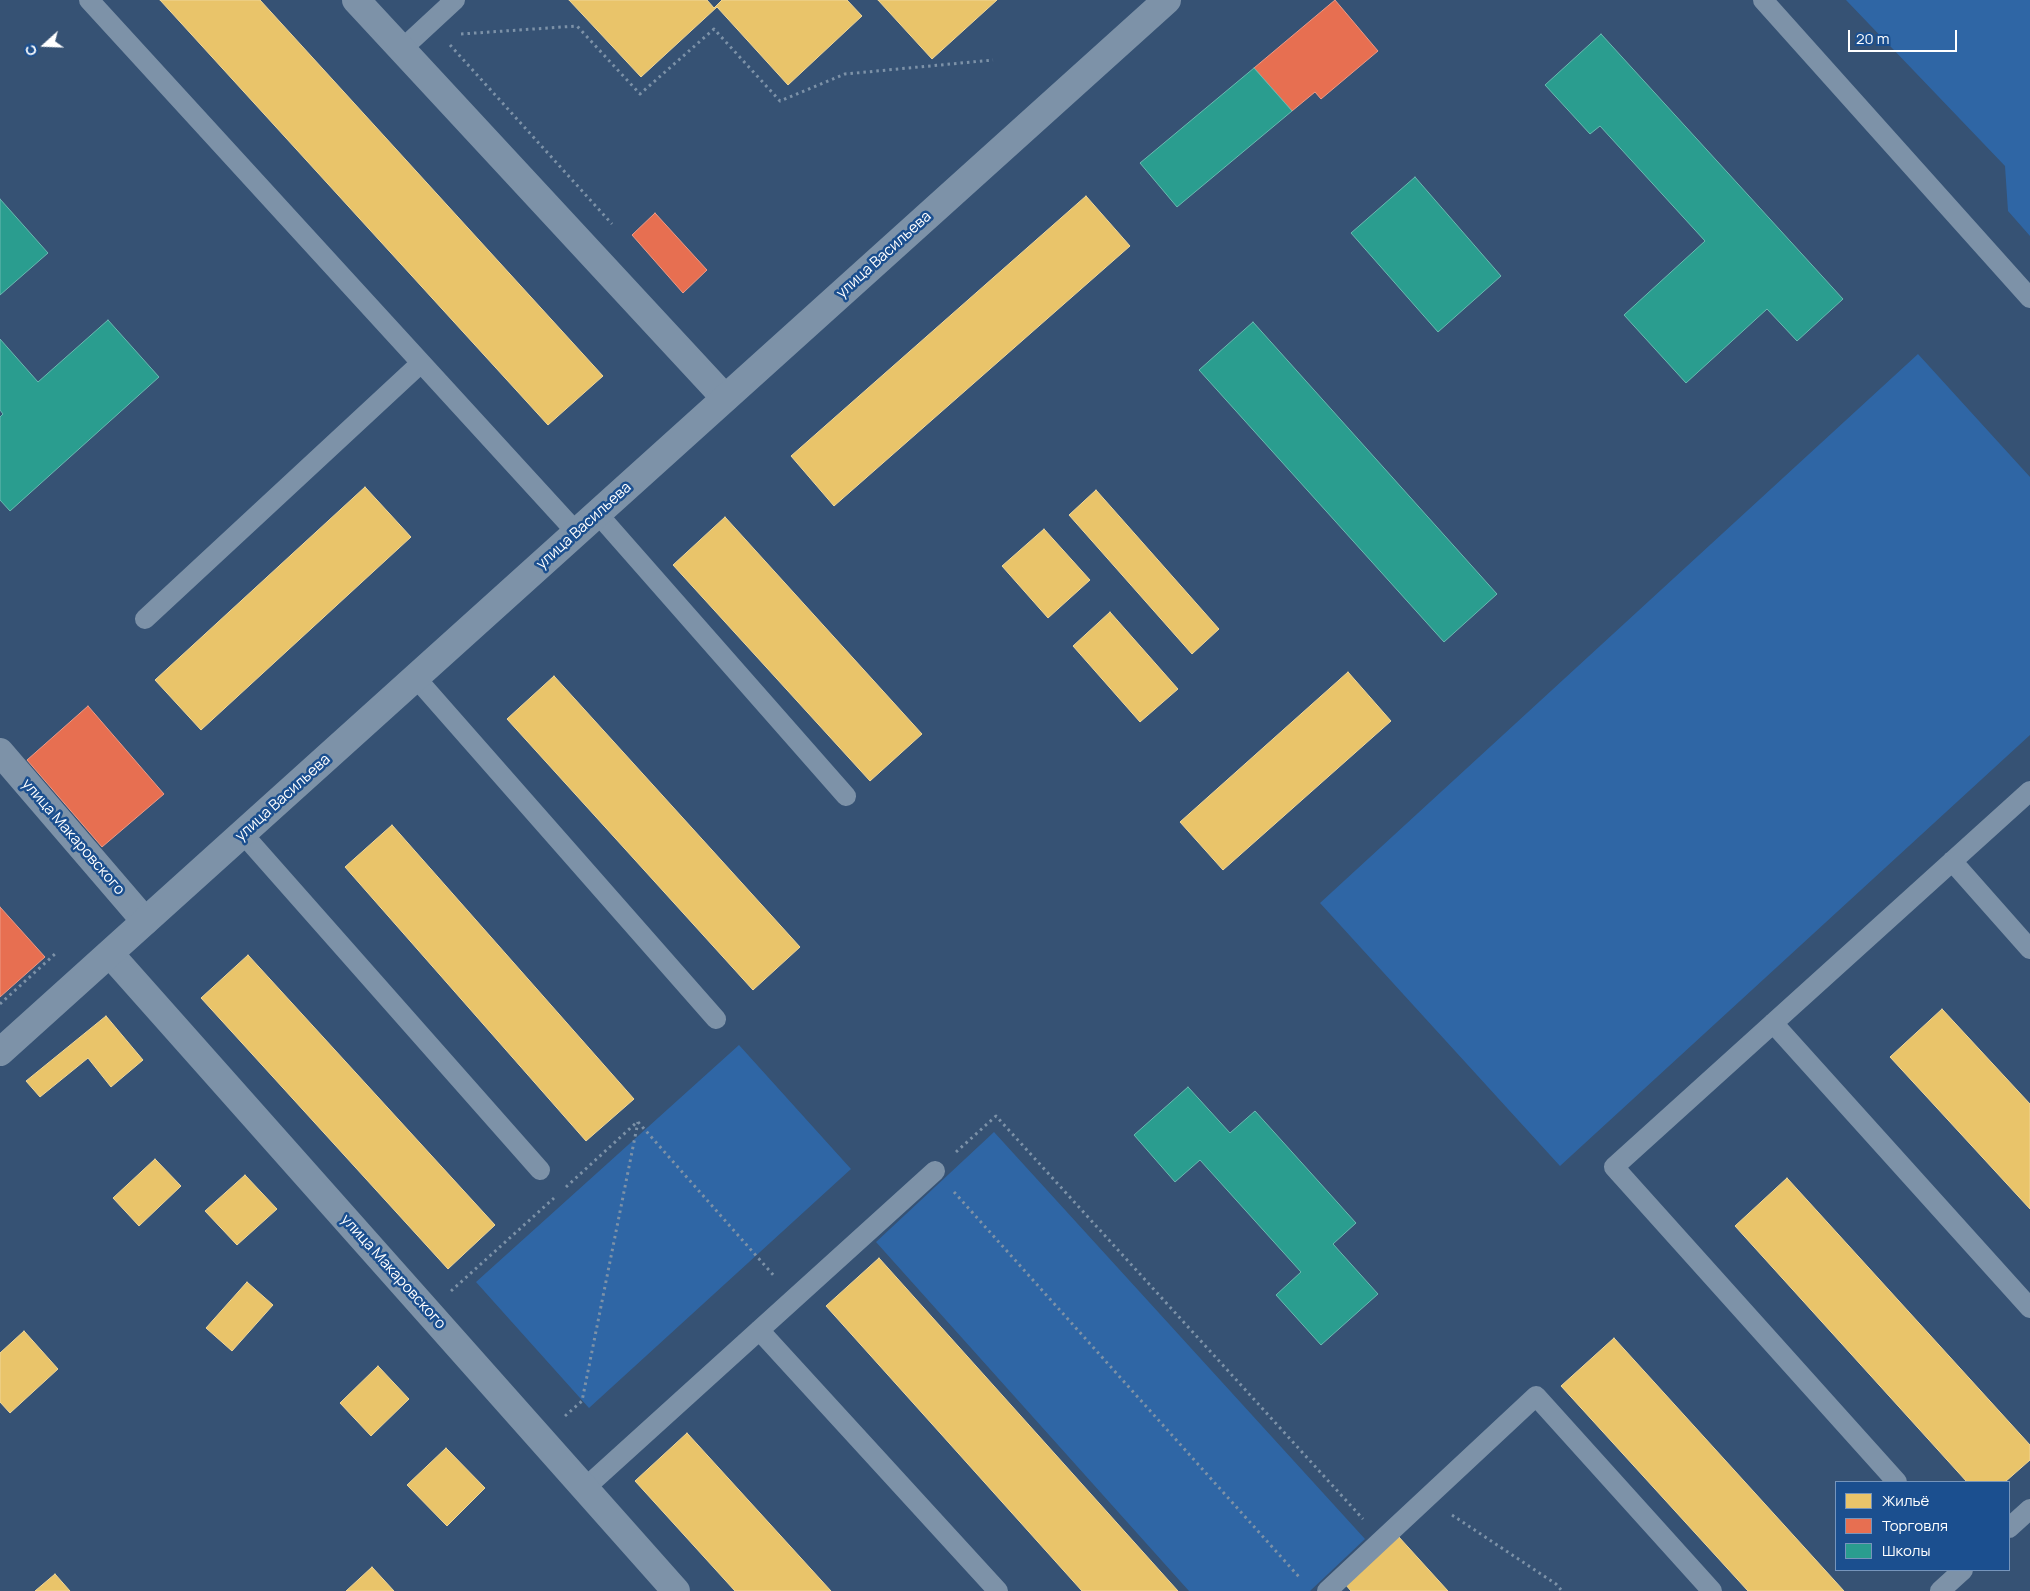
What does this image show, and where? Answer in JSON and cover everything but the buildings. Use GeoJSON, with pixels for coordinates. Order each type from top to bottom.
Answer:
{"type":"FeatureCollection","features":[{"type":"Feature","properties":{"kind":"street"},"geometry":{"type":"LineString","coordinates":[[356,0],[725,398]]}},
{"type":"Feature","properties":{"kind":"street","name":"улица Васильева"},"geometry":{"type":"LineString","coordinates":[[0,1052],[1167,0]]}},
{"type":"Feature","properties":{"kind":"street","name":"улица Макаровского"},"geometry":{"type":"LineString","coordinates":[[0,752],[146,922]]}},
{"type":"Feature","properties":{"kind":"street","name":"улица Макаровского"},"geometry":{"type":"LineString","coordinates":[[110,954],[676,1591]]}},
{"type":"Feature","properties":{"kind":"lane"},"geometry":{"type":"LineString","coordinates":[[89,0],[577,533]]}},
{"type":"Feature","properties":{"kind":"lane"},"geometry":{"type":"LineString","coordinates":[[402,49],[435,29],[454,0]]}},
{"type":"Feature","properties":{"kind":"lane"},"geometry":{"type":"LineString","coordinates":[[1763,0],[2030,298]]}},
{"type":"Feature","properties":{"kind":"lane"},"geometry":{"type":"LineString","coordinates":[[145,619],[421,363]]}},
{"type":"Feature","properties":{"kind":"lane"},"geometry":{"type":"LineString","coordinates":[[597,513],[846,796]]}},
{"type":"Feature","properties":{"kind":"lane"},"geometry":{"type":"LineString","coordinates":[[416,678],[716,1019]]}},
{"type":"Feature","properties":{"kind":"lane"},"geometry":{"type":"LineString","coordinates":[[1896,1481],[1614,1167],[2030,791]]}},
{"type":"Feature","properties":{"kind":"lane"},"geometry":{"type":"LineString","coordinates":[[243,834],[540,1170]]}},
{"type":"Feature","properties":{"kind":"lane"},"geometry":{"type":"LineString","coordinates":[[1952,861],[2030,949]]}},
{"type":"Feature","properties":{"kind":"lane"},"geometry":{"type":"LineString","coordinates":[[1773,1023],[2030,1308]]}},
{"type":"Feature","properties":{"kind":"lane"},"geometry":{"type":"LineString","coordinates":[[585,1488],[935,1171]]}},
{"type":"Feature","properties":{"kind":"lane"},"geometry":{"type":"LineString","coordinates":[[760,1330],[998,1591]]}},
{"type":"Feature","properties":{"kind":"lane"},"geometry":{"type":"LineString","coordinates":[[1327,1591],[1536,1396],[1712,1591]]}},
{"type":"Feature","properties":{"kind":"lane"},"geometry":{"type":"LineString","coordinates":[[2010,1527],[2030,1509]]}},
{"type":"Feature","properties":{"kind":"lane"},"geometry":{"type":"LineString","coordinates":[[1940,1591],[1962,1571]]}},
{"type":"Feature","properties":{"kind":"path"},"geometry":{"type":"LineString","coordinates":[[435,29],[577,26],[640,94],[714,29],[780,101],[845,74],[993,60]]}},
{"type":"Feature","properties":{"kind":"path"},"geometry":{"type":"LineString","coordinates":[[435,29],[616,228]]}},
{"type":"Feature","properties":{"kind":"path"},"geometry":{"type":"LineString","coordinates":[[1306,1584],[935,1171],[996,1116],[1382,1540]]}},
{"type":"Feature","properties":{"kind":"path"},"geometry":{"type":"LineString","coordinates":[[565,1187],[638,1122]]}},
{"type":"Feature","properties":{"kind":"path"},"geometry":{"type":"LineString","coordinates":[[638,1122],[794,1298]]}},
{"type":"Feature","properties":{"kind":"path"},"geometry":{"type":"LineString","coordinates":[[562,1419],[582,1401],[638,1122]]}},
{"type":"Feature","properties":{"kind":"path"},"geometry":{"type":"LineString","coordinates":[[449,1292],[558,1194]]}},
{"type":"Feature","properties":{"kind":"path"},"geometry":{"type":"LineString","coordinates":[[1427,1498],[1556,1584],[1562,1591]]}},
{"type":"Feature","properties":{"kind":"shaded area"},"geometry":{"type":"Polygon","coordinates":[[[1846,0],[2030,0],[2030,236],[2008,211],[2005,166],[1846,0]]]}},
{"type":"Feature","properties":{"kind":"shaded area"},"geometry":{"type":"Polygon","coordinates":[[[1918,354],[2030,477],[2030,735],[1560,1166],[1320,903],[1918,354]]]}},
{"type":"Feature","properties":{"kind":"shaded area"},"geometry":{"type":"Polygon","coordinates":[[[739,1045],[851,1169],[589,1408],[476,1282],[739,1045]]]}},
{"type":"Feature","properties":{"kind":"shaded area"},"geometry":{"type":"Polygon","coordinates":[[[994,1132],[1365,1539],[1310,1591],[1189,1591],[876,1242],[994,1132]]]}}]}
